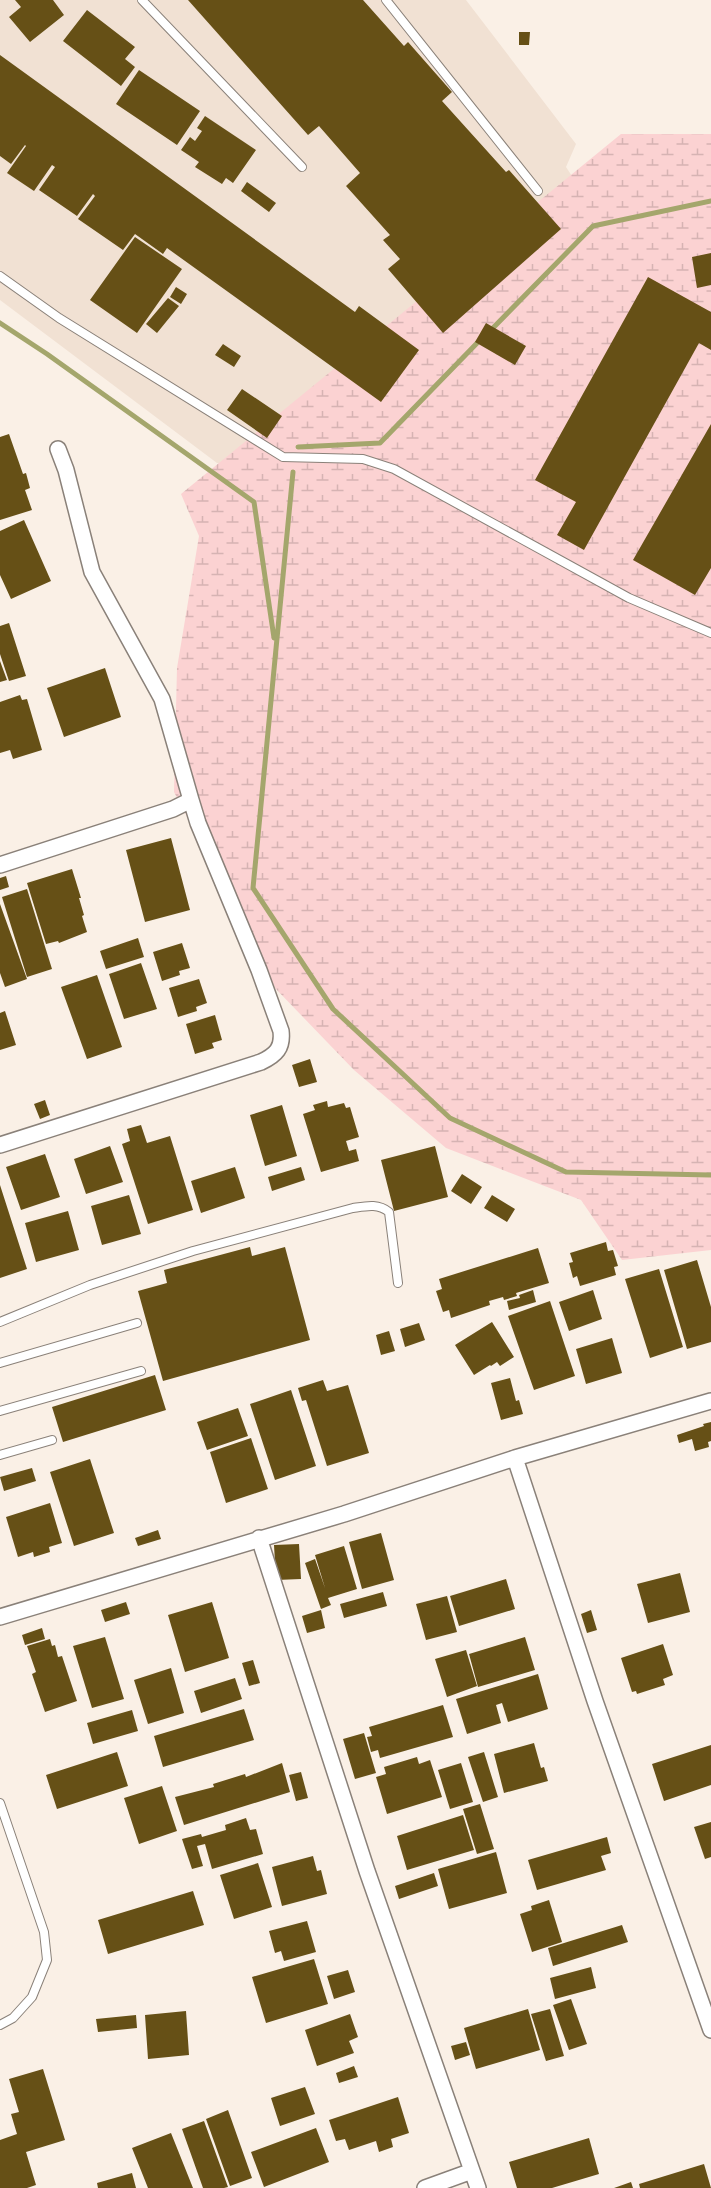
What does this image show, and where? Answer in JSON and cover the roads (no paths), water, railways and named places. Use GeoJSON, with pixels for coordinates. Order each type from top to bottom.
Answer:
{"type":"FeatureCollection","features":[{"type":"Feature","properties":{"kind":"street"},"geometry":{"type":"LineString","coordinates":[[0,1145],[261,1062],[274,1056],[282,1040],[259,970],[198,823],[162,699],[92,572],[66,470],[58,449]]}},
{"type":"Feature","properties":{"kind":"street"},"geometry":{"type":"LineString","coordinates":[[0,865],[173,809],[191,800]]}},
{"type":"Feature","properties":{"kind":"street"},"geometry":{"type":"LineString","coordinates":[[0,1617],[344,1514],[515,1458],[711,1401]]}},
{"type":"Feature","properties":{"kind":"street"},"geometry":{"type":"LineString","coordinates":[[515,1458],[595,1701],[711,2030]]}},
{"type":"Feature","properties":{"kind":"street"},"geometry":{"type":"LineString","coordinates":[[259,1538],[367,1871],[478,2188]]}},
{"type":"Feature","properties":{"kind":"street"},"geometry":{"type":"LineString","coordinates":[[425,2188],[472,2171]]}},
{"type":"Feature","properties":{"kind":"lane"},"geometry":{"type":"LineString","coordinates":[[142,0],[302,167]]}},
{"type":"Feature","properties":{"kind":"lane"},"geometry":{"type":"LineString","coordinates":[[386,0],[538,191]]}},
{"type":"Feature","properties":{"kind":"lane"},"geometry":{"type":"LineString","coordinates":[[0,276],[59,318],[284,457],[363,459],[394,469],[629,597],[711,633]]}},
{"type":"Feature","properties":{"kind":"lane"},"geometry":{"type":"LineString","coordinates":[[0,1322],[90,1285],[193,1251],[353,1208],[375,1205],[389,1212],[398,1283]]}},
{"type":"Feature","properties":{"kind":"lane"},"geometry":{"type":"LineString","coordinates":[[0,1363],[137,1323]]}},
{"type":"Feature","properties":{"kind":"lane"},"geometry":{"type":"LineString","coordinates":[[0,1411],[141,1371]]}},
{"type":"Feature","properties":{"kind":"lane"},"geometry":{"type":"LineString","coordinates":[[0,1455],[52,1440]]}},
{"type":"Feature","properties":{"kind":"lane"},"geometry":{"type":"LineString","coordinates":[[0,1803],[44,1932],[47,1960],[32,1997],[13,2018],[0,2025]]}},
{"type":"Feature","properties":{"kind":"waterway"},"geometry":{"type":"LineString","coordinates":[[490,331],[593,226],[711,201]]}},
{"type":"Feature","properties":{"kind":"waterway"},"geometry":{"type":"LineString","coordinates":[[0,323],[254,502],[274,638]]}},
{"type":"Feature","properties":{"kind":"waterway"},"geometry":{"type":"LineString","coordinates":[[298,447],[380,443],[481,339]]}},
{"type":"Feature","properties":{"kind":"waterway"},"geometry":{"type":"LineString","coordinates":[[293,472],[253,888],[333,1009],[450,1118],[566,1172],[711,1175]]}}]}
